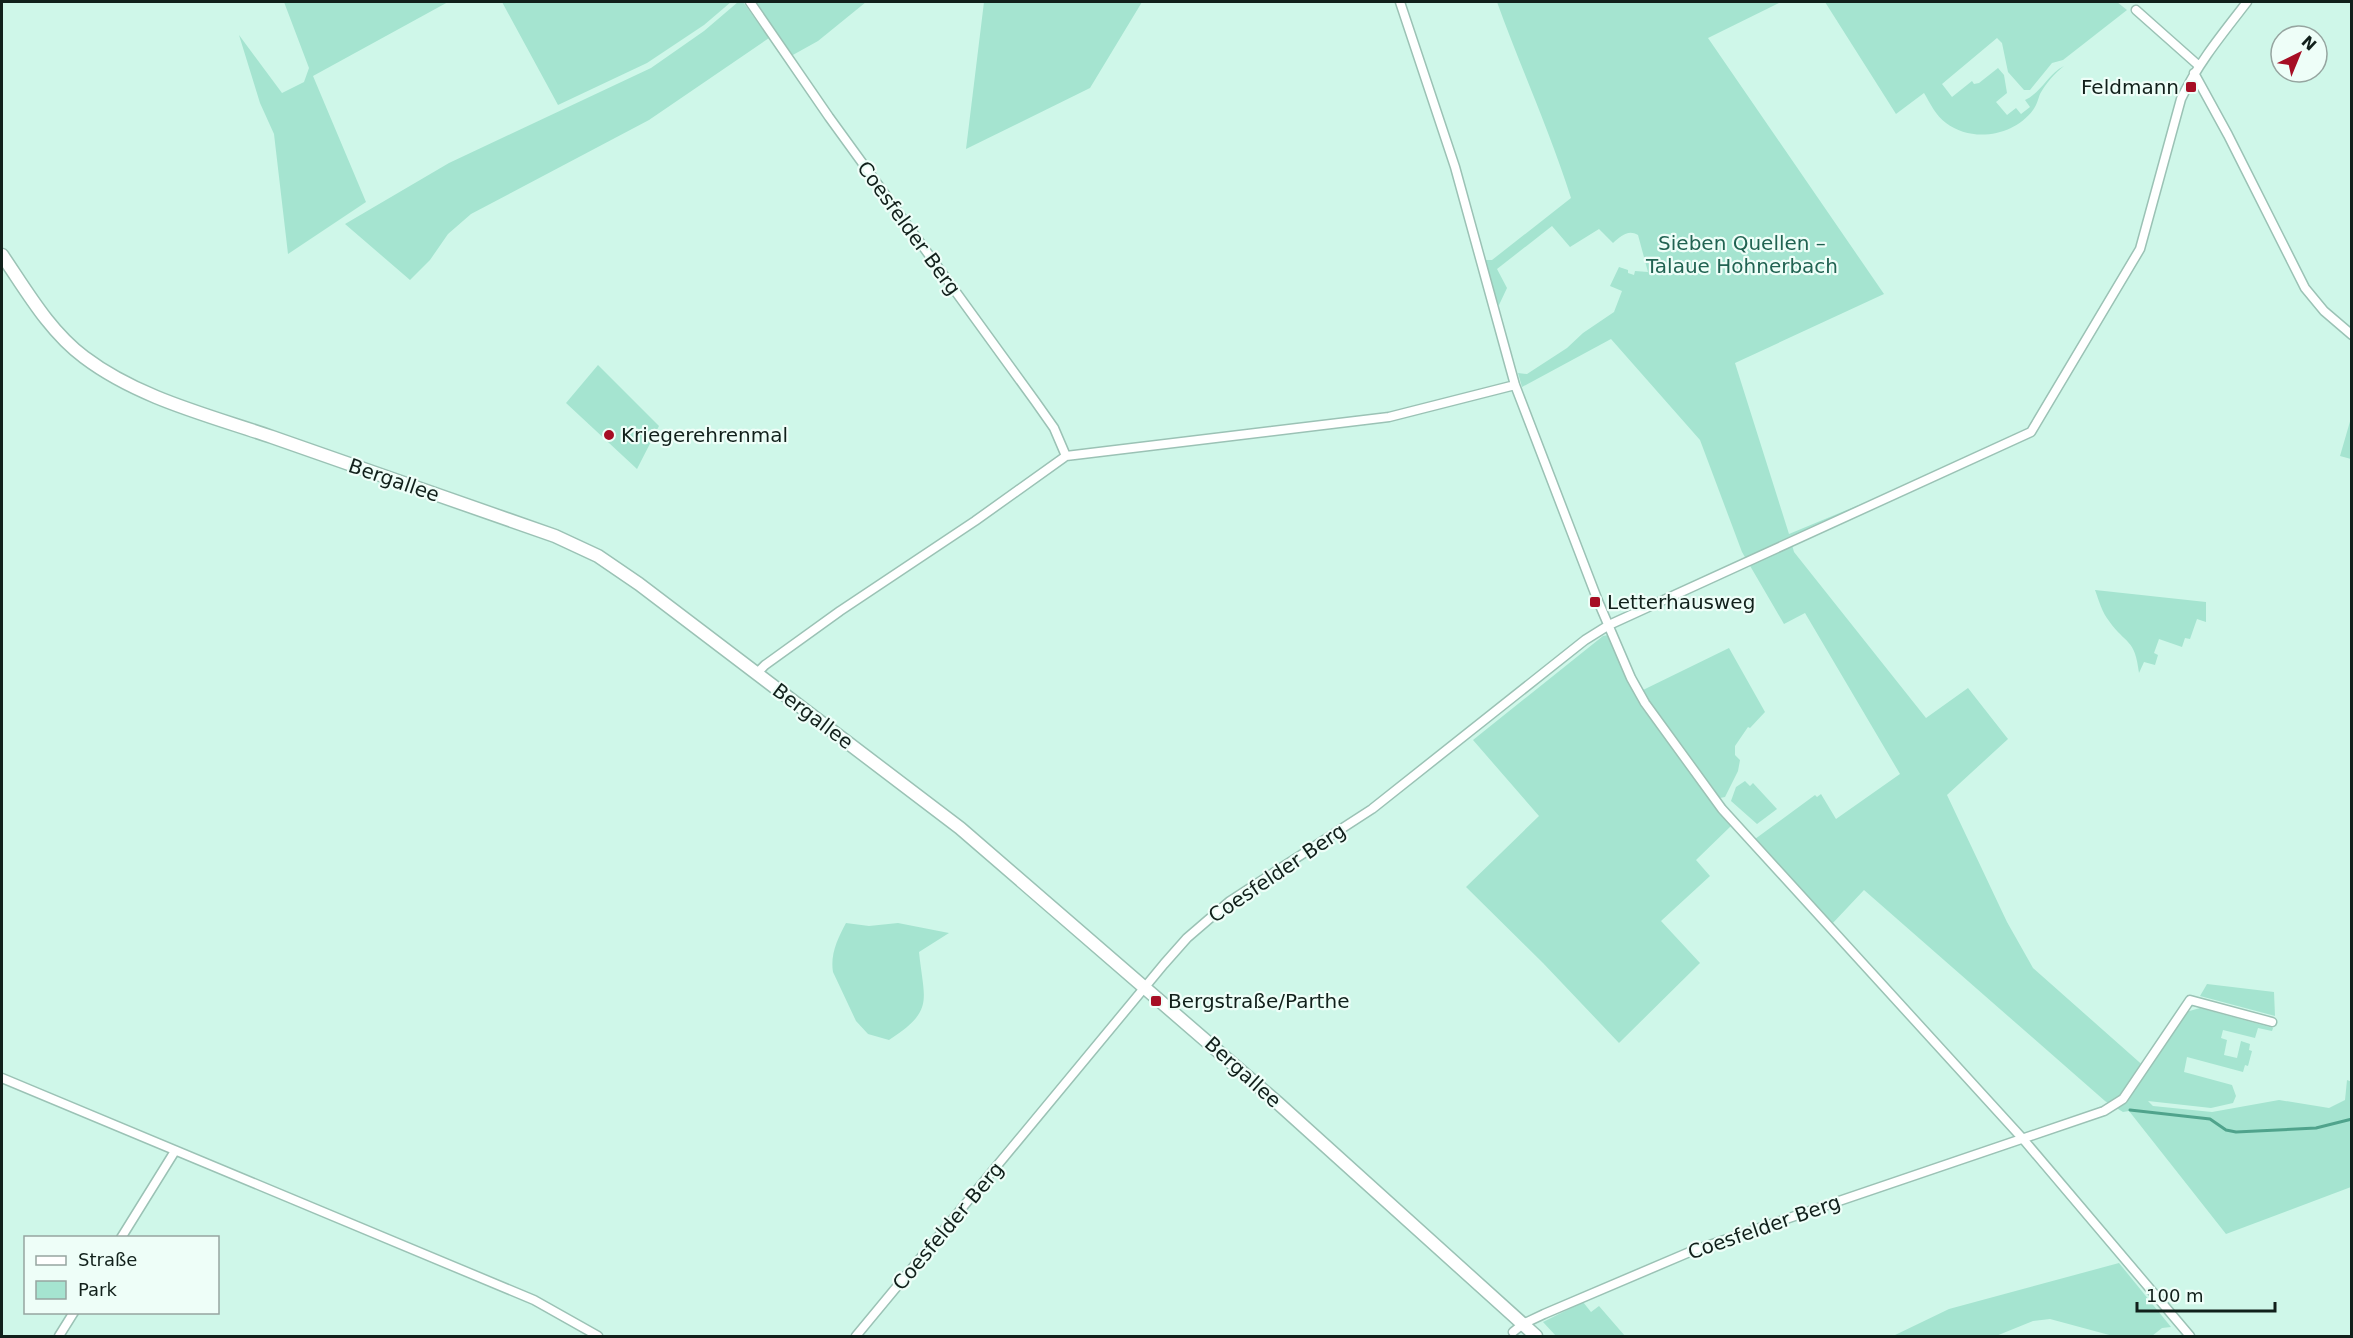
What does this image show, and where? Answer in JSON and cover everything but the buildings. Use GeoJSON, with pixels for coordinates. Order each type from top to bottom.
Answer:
{"type":"FeatureCollection","features":[{"type":"Feature","properties":{"kind":"street","name":"Coesfelder Berg"},"geometry":{"type":"LineString","coordinates":[[750,2],[835,126],[1047,419],[1066,456]]}},
{"type":"Feature","properties":{"kind":"street"},"geometry":{"type":"LineString","coordinates":[[1400,2],[1455,167],[1515,385],[1609,626],[1631,678],[1645,703],[1722,809],[1874,979],[2023,1139],[2190,1336]]}},
{"type":"Feature","properties":{"kind":"street","name":"Coesfelder Berg"},"geometry":{"type":"LineString","coordinates":[[856,1336],[1146,986],[1187,938],[1215,914],[1260,881],[1372,809],[1585,640],[1609,626],[2031,432],[2140,249],[2181,99],[2196,69],[2247,2]]}},
{"type":"Feature","properties":{"kind":"street"},"geometry":{"type":"LineString","coordinates":[[2136,10],[2196,69],[2305,288],[2324,311],[2352,335]]}},
{"type":"Feature","properties":{"kind":"street","name":"Bergallee"},"geometry":{"type":"LineString","coordinates":[[2,255],[41,311],[66,340],[82,355],[117,379],[184,406],[555,536],[585,549],[639,584],[960,828],[1146,986],[1518,1328],[1536,1336]]}},
{"type":"Feature","properties":{"kind":"street"},"geometry":{"type":"LineString","coordinates":[[757,673],[840,611],[965,528],[1066,456],[1389,417],[1515,385]]}},
{"type":"Feature","properties":{"kind":"street","name":"Coesfelder Berg"},"geometry":{"type":"LineString","coordinates":[[1518,1328],[1692,1251],[2104,1111],[2123,1099],[2190,1000],[2272,1022]]}},
{"type":"Feature","properties":{"kind":"street"},"geometry":{"type":"LineString","coordinates":[[2,1078],[534,1300],[598,1336]]}},
{"type":"Feature","properties":{"kind":"street"},"geometry":{"type":"LineString","coordinates":[[122,1236],[176,1151]]}},
{"type":"Feature","properties":{"kind":"street"},"geometry":{"type":"LineString","coordinates":[[59,1336],[73,1314]]}},
{"type":"Feature","properties":{"kind":"green space"},"geometry":{"type":"Polygon","coordinates":[[[284,2],[448,2],[313,76],[366,202],[288,254],[274,134],[260,103],[239,35],[282,93],[304,82],[309,68],[284,2]]]}},
{"type":"Feature","properties":{"kind":"green space"},"geometry":{"type":"Polygon","coordinates":[[[502,2],[731,2],[704,25],[647,63],[558,105],[502,2]]]}},
{"type":"Feature","properties":{"kind":"green space"},"geometry":{"type":"Polygon","coordinates":[[[738,2],[743,2],[769,38],[649,120],[471,214],[448,234],[430,260],[410,280],[345,224],[449,163],[651,68],[704,31],[738,2]]]}},
{"type":"Feature","properties":{"kind":"green space"},"geometry":{"type":"Polygon","coordinates":[[[753,2],[866,2],[818,41],[791,56],[753,2]]]}},
{"type":"Feature","properties":{"kind":"green space"},"geometry":{"type":"Polygon","coordinates":[[[984,2],[1142,2],[1090,88],[966,149],[984,2]]]}},
{"type":"Feature","properties":{"kind":"green space","name":"Sieben Quellen – Talaue Hohnerbach"},"geometry":{"type":"Polygon","coordinates":[[[1497,2],[1781,2],[1708,38],[1884,294],[1735,363],[1789,534],[1866,502],[1790,538],[1794,552],[1926,718],[1968,688],[2008,739],[1947,795],[2007,922],[2033,968],[2147,1069],[2186,1012],[2200,1008],[2273,1028],[2272,1031],[2258,1028],[2255,1038],[2223,1030],[2221,1038],[2227,1040],[2224,1055],[2237,1058],[2241,1041],[2250,1044],[2249,1050],[2252,1051],[2248,1066],[2245,1065],[2243,1072],[2187,1057],[2184,1072],[2232,1085],[2236,1096],[2233,1103],[2211,1108],[2148,1101],[2153,1106],[2212,1112],[2279,1100],[2329,1108],[2345,1100],[2347,1080],[2352,1082],[2351,1187],[2226,1234],[2129,1111],[2123,1112],[2105,1101],[1864,890],[1831,925],[1755,839],[1815,795],[1817,797],[1821,794],[1836,819],[1900,774],[1805,613],[1784,624],[1742,552],[1700,440],[1611,339],[1522,387],[1518,373],[1527,374],[1567,348],[1583,333],[1614,312],[1622,291],[1610,286],[1619,267],[1634,275],[1635,271],[1648,272],[1638,235],[1634,233],[1628,233],[1613,243],[1599,229],[1570,247],[1552,226],[1497,269],[1507,288],[1499,305],[1497,304],[1485,260],[1492,260],[1571,198],[1497,2]]]}},
{"type":"Feature","properties":{"kind":"green space"},"geometry":{"type":"Polygon","coordinates":[[[1825,2],[2117,2],[2127,10],[2063,60],[2052,63],[2030,90],[2024,90],[2008,72],[2002,43],[1997,38],[1942,84],[1952,97],[1972,81],[1974,84],[1979,83],[1998,68],[2004,75],[2007,93],[1996,102],[2007,115],[2016,108],[2021,114],[2030,107],[2025,100],[2064,66],[2045,86],[2034,108],[2025,119],[2004,131],[1980,135],[1956,129],[1942,120],[1924,93],[1896,114],[1825,2]]]}},
{"type":"Feature","properties":{"kind":"green space"},"geometry":{"type":"Polygon","coordinates":[[[598,365],[659,426],[637,469],[566,403],[598,365]]]}},
{"type":"Feature","properties":{"kind":"green space"},"geometry":{"type":"Polygon","coordinates":[[[2351,418],[2352,459],[2340,456],[2351,418]]]}},
{"type":"Feature","properties":{"kind":"green space"},"geometry":{"type":"Polygon","coordinates":[[[2095,590],[2206,602],[2206,622],[2197,619],[2190,639],[2185,638],[2182,647],[2159,639],[2154,653],[2158,655],[2155,665],[2144,662],[2139,673],[2132,647],[2107,618],[2095,590]]]}},
{"type":"Feature","properties":{"kind":"green space"},"geometry":{"type":"Polygon","coordinates":[[[1608,635],[1642,708],[1732,825],[1696,860],[1710,876],[1661,921],[1700,963],[1619,1043],[1466,887],[1539,816],[1473,740],[1603,636],[1608,635]]]}},
{"type":"Feature","properties":{"kind":"green space"},"geometry":{"type":"Polygon","coordinates":[[[1729,648],[1765,712],[1750,728],[1748,727],[1735,746],[1735,755],[1740,760],[1738,771],[1725,797],[1720,798],[1651,706],[1643,690],[1729,648]]]}},
{"type":"Feature","properties":{"kind":"green space"},"geometry":{"type":"Polygon","coordinates":[[[1745,781],[1750,786],[1753,783],[1777,809],[1757,824],[1731,801],[1736,787],[1745,781]]]}},
{"type":"Feature","properties":{"kind":"green space"},"geometry":{"type":"Polygon","coordinates":[[[846,923],[869,926],[898,923],[949,933],[919,952],[924,993],[920,1012],[904,1030],[889,1040],[868,1034],[856,1021],[833,972],[834,953],[846,923]]]}},
{"type":"Feature","properties":{"kind":"green space"},"geometry":{"type":"Polygon","coordinates":[[[2207,984],[2274,992],[2275,1016],[2200,996],[2207,984]]]}},
{"type":"Feature","properties":{"kind":"green space"},"geometry":{"type":"Polygon","coordinates":[[[2119,1263],[2171,1327],[2162,1328],[2152,1336],[2113,1336],[2050,1319],[2033,1321],[1996,1336],[1893,1336],[1949,1309],[2119,1263]]]}},
{"type":"Feature","properties":{"kind":"green space"},"geometry":{"type":"Polygon","coordinates":[[[1583,1302],[1591,1312],[1599,1306],[1625,1336],[1556,1336],[1543,1322],[1583,1302]]]}},
{"type":"Feature","properties":{"kind":"waterway"},"geometry":{"type":"LineString","coordinates":[[2130,1110],[2210,1119],[2226,1130],[2236,1132],[2316,1128],[2352,1119]]}},
{"type":"Feature","properties":{"kind":"place","name":"Feldmann"},"geometry":{"type":"Point","coordinates":[2191,87]}},
{"type":"Feature","properties":{"kind":"place","name":"Kriegerehrenmal"},"geometry":{"type":"Point","coordinates":[609,435]}},
{"type":"Feature","properties":{"kind":"place","name":"Letterhausweg"},"geometry":{"type":"Point","coordinates":[1595,602]}},
{"type":"Feature","properties":{"kind":"place","name":"Bergstraße/Parthe"},"geometry":{"type":"Point","coordinates":[1156,1001]}}]}
